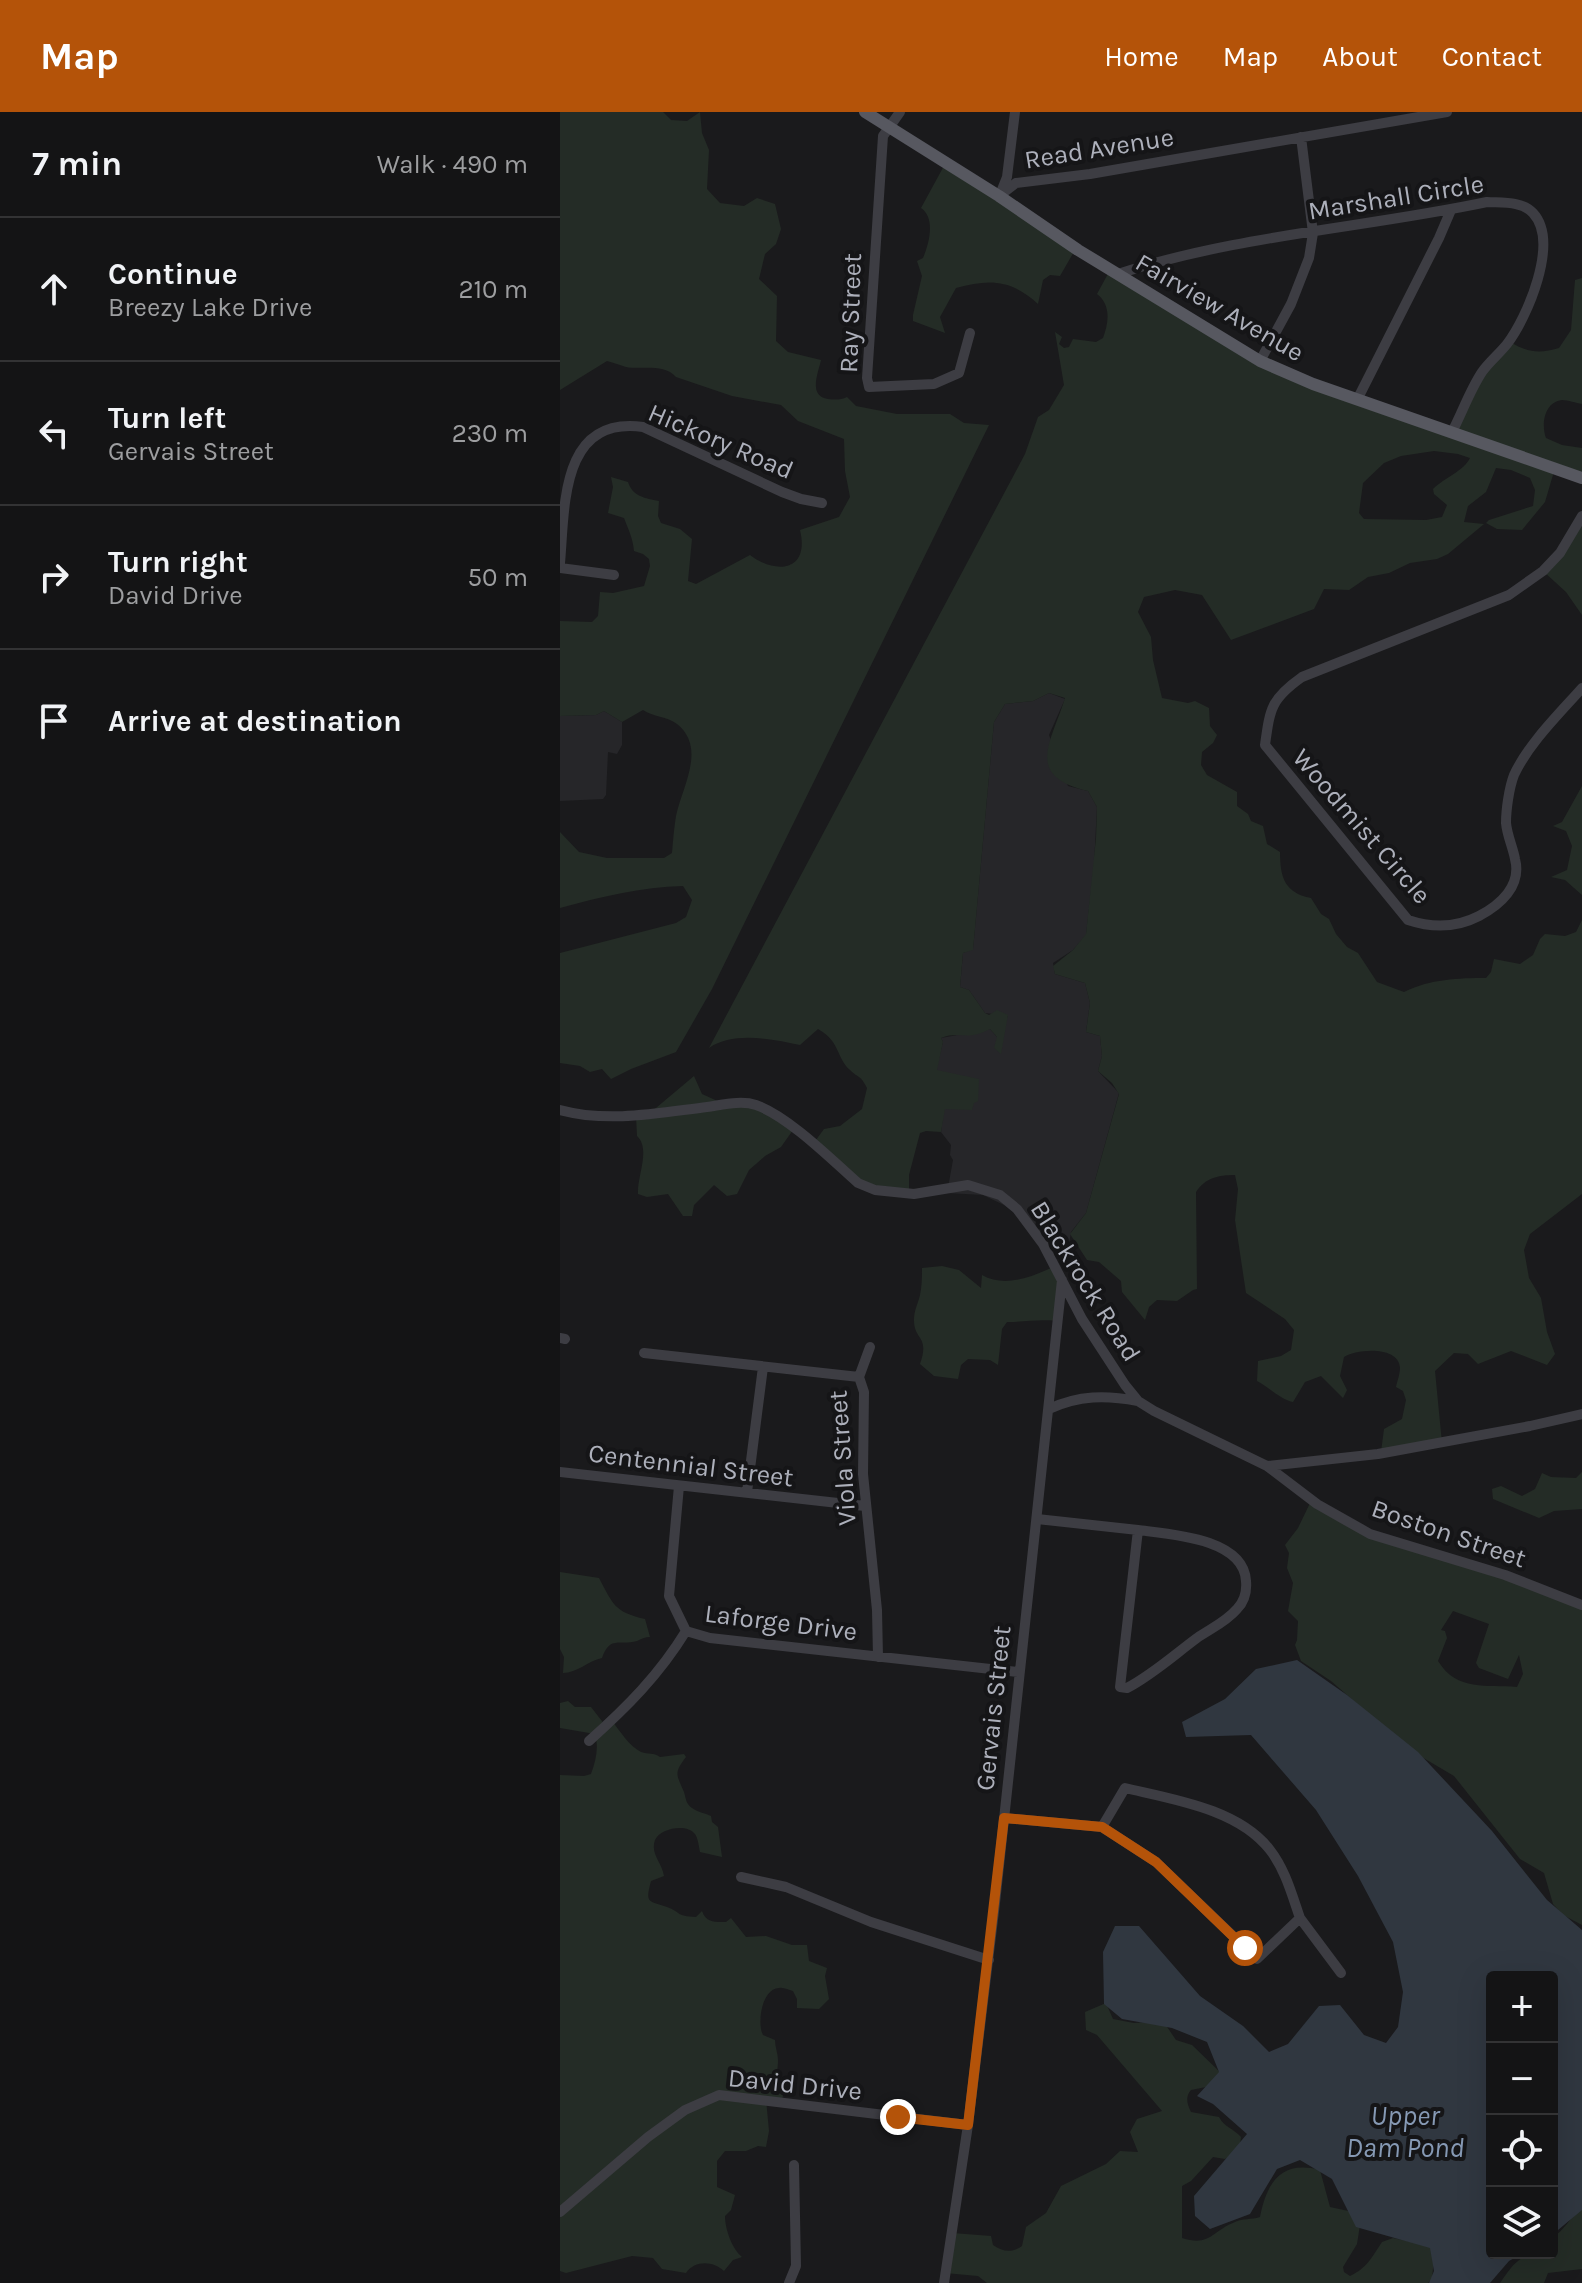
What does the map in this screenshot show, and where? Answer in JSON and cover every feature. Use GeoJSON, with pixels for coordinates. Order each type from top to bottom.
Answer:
{"type":"FeatureCollection","features":[{"type":"Feature","properties":{"kind":"main road","name":"Fairview Avenue"},"geometry":{"type":"LineString","coordinates":[[865,112],[1192,322],[1260,361],[1313,384],[1582,478]]}},
{"type":"Feature","properties":{"kind":"street"},"geometry":{"type":"LineString","coordinates":[[888,126],[900,112]]}},
{"type":"Feature","properties":{"kind":"street"},"geometry":{"type":"LineString","coordinates":[[999,196],[1007,177],[1015,112]]}},
{"type":"Feature","properties":{"kind":"street","name":"Read Avenue"},"geometry":{"type":"LineString","coordinates":[[999,196],[1016,183],[1090,174],[1447,112]]}},
{"type":"Feature","properties":{"kind":"street","name":"Ray Street"},"geometry":{"type":"LineString","coordinates":[[888,126],[883,136],[875,245],[869,387],[934,384],[959,373],[970,333]]}},
{"type":"Feature","properties":{"kind":"street"},"geometry":{"type":"LineString","coordinates":[[1260,361],[1291,304],[1309,258],[1313,233],[1301,137]]}},
{"type":"Feature","properties":{"kind":"street","name":"Marshall Circle"},"geometry":{"type":"LineString","coordinates":[[1118,274],[1164,259],[1229,245],[1487,202],[1516,203],[1532,212],[1540,225],[1543,253],[1537,282],[1525,314],[1508,343],[1482,372],[1452,432]]}},
{"type":"Feature","properties":{"kind":"street"},"geometry":{"type":"LineString","coordinates":[[1358,398],[1451,210]]}},
{"type":"Feature","properties":{"kind":"street","name":"Hickory Road"},"geometry":{"type":"LineString","coordinates":[[614,575],[560,565],[570,470],[581,448],[612,429],[643,427],[782,492],[822,503]]}},
{"type":"Feature","properties":{"kind":"street","name":"Woodmist Circle"},"geometry":{"type":"LineString","coordinates":[[1582,516],[1560,553],[1543,571],[1509,595],[1302,677],[1281,692],[1269,716],[1265,745],[1408,920],[1428,926],[1470,921],[1502,901],[1512,887],[1517,864],[1506,824],[1514,776],[1531,748],[1582,688]]}},
{"type":"Feature","properties":{"kind":"street","name":"Blackrock Road"},"geometry":{"type":"LineString","coordinates":[[560,1110],[631,1117],[730,1104],[753,1104],[773,1112],[858,1183],[875,1190],[914,1194],[968,1185],[1000,1195],[1017,1209],[1043,1244],[1082,1319],[1138,1401],[1267,1466]]}},
{"type":"Feature","properties":{"kind":"street","name":"Gervais Street"},"geometry":{"type":"LineString","coordinates":[[944,2283],[989,1960],[1062,1280]]}},
{"type":"Feature","properties":{"kind":"street"},"geometry":{"type":"LineString","coordinates":[[859,1377],[870,1347]]}},
{"type":"Feature","properties":{"kind":"street","name":"Viola Street"},"geometry":{"type":"LineString","coordinates":[[644,1353],[859,1377],[864,1392],[865,1506],[877,1610],[878,1657]]}},
{"type":"Feature","properties":{"kind":"street"},"geometry":{"type":"LineString","coordinates":[[747,1492],[763,1367]]}},
{"type":"Feature","properties":{"kind":"street"},"geometry":{"type":"LineString","coordinates":[[1049,1409],[1083,1397],[1117,1397],[1138,1401]]}},
{"type":"Feature","properties":{"kind":"street"},"geometry":{"type":"LineString","coordinates":[[1267,1466],[1393,1452],[1582,1414]]}},
{"type":"Feature","properties":{"kind":"street","name":"Boston Street"},"geometry":{"type":"LineString","coordinates":[[1267,1466],[1317,1504],[1370,1534],[1505,1575],[1582,1605]]}},
{"type":"Feature","properties":{"kind":"street","name":"Centennial Street"},"geometry":{"type":"LineString","coordinates":[[560,1472],[865,1506]]}},
{"type":"Feature","properties":{"kind":"street","name":"Laforge Drive"},"geometry":{"type":"LineString","coordinates":[[679,1486],[669,1596],[686,1631],[710,1638],[1018,1672]]}},
{"type":"Feature","properties":{"kind":"street"},"geometry":{"type":"LineString","coordinates":[[1037,1519],[1138,1530],[1207,1542],[1228,1552],[1240,1564],[1246,1577],[1246,1593],[1239,1608],[1127,1688],[1120,1687],[1138,1530]]}},
{"type":"Feature","properties":{"kind":"street"},"geometry":{"type":"LineString","coordinates":[[589,1741],[631,1703],[666,1664],[686,1631]]}},
{"type":"Feature","properties":{"kind":"street"},"geometry":{"type":"LineString","coordinates":[[1102,1827],[1125,1788],[1221,1816],[1254,1833],[1271,1851],[1286,1878],[1300,1918],[1341,1973]]}},
{"type":"Feature","properties":{"kind":"street"},"geometry":{"type":"LineString","coordinates":[[1004,1818],[1102,1827],[1156,1862],[1257,1959],[1300,1918]]}},
{"type":"Feature","properties":{"kind":"street"},"geometry":{"type":"LineString","coordinates":[[741,1877],[786,1887],[871,1922],[989,1960]]}},
{"type":"Feature","properties":{"kind":"street","name":"David Drive"},"geometry":{"type":"LineString","coordinates":[[560,2212],[660,2128],[685,2110],[719,2095],[968,2125]]}},
{"type":"Feature","properties":{"kind":"street"},"geometry":{"type":"LineString","coordinates":[[789,2283],[796,2266],[794,2165]]}},
{"type":"Feature","properties":{"kind":"shaded area"},"geometry":{"type":"Polygon","coordinates":[[[560,112],[663,112],[671,120],[687,121],[700,112],[702,133],[709,150],[707,189],[720,203],[744,206],[757,198],[775,204],[781,229],[776,244],[765,254],[759,279],[777,296],[776,341],[788,352],[821,360],[816,384],[818,394],[831,399],[847,397],[856,406],[897,414],[950,414],[964,423],[989,425],[712,989],[676,1052],[611,1079],[602,1069],[590,1072],[580,1066],[560,1063],[560,953],[676,923],[686,917],[692,900],[683,886],[621,893],[560,908],[560,832],[579,852],[607,858],[664,858],[672,853],[676,816],[690,768],[690,744],[686,734],[669,719],[643,710],[622,722],[604,711],[596,715],[560,716],[560,621],[592,622],[598,616],[600,592],[613,593],[644,586],[650,566],[649,559],[634,551],[624,518],[608,513],[613,487],[611,477],[628,482],[640,496],[659,501],[661,523],[680,529],[692,539],[688,581],[696,584],[750,555],[770,565],[788,565],[800,554],[800,530],[839,517],[850,497],[844,439],[798,421],[781,405],[732,396],[676,377],[665,370],[626,367],[607,361],[560,390],[560,112]]]}},
{"type":"Feature","properties":{"kind":"shaded area"},"geometry":{"type":"Polygon","coordinates":[[[945,164],[1075,250],[1060,276],[1050,275],[1043,280],[1038,304],[1018,290],[999,283],[956,288],[940,317],[945,333],[913,321],[913,315],[922,276],[917,261],[923,258],[930,232],[926,212],[921,208],[945,164]]]}},
{"type":"Feature","properties":{"kind":"shaded area"},"geometry":{"type":"Polygon","coordinates":[[[1110,270],[1269,366],[1449,431],[1481,371],[1510,342],[1533,351],[1559,348],[1571,330],[1575,280],[1582,278],[1582,404],[1564,400],[1551,405],[1545,415],[1544,427],[1546,438],[1562,445],[1582,448],[1582,476],[1555,468],[1545,502],[1522,530],[1497,529],[1486,523],[1533,506],[1535,490],[1530,478],[1496,468],[1486,492],[1468,506],[1464,522],[1484,524],[1448,554],[1368,577],[1349,590],[1324,589],[1314,609],[1231,640],[1202,595],[1175,590],[1144,597],[1138,612],[1151,637],[1162,698],[1188,703],[1195,701],[1209,708],[1210,726],[1217,735],[1202,752],[1201,765],[1207,775],[1237,792],[1237,806],[1248,814],[1251,821],[1263,826],[1267,844],[1280,852],[1286,883],[1295,892],[1311,898],[1347,947],[1358,953],[1377,982],[1404,992],[1434,982],[1486,978],[1494,959],[1520,964],[1533,955],[1545,934],[1565,936],[1576,932],[1582,920],[1582,1194],[1530,1234],[1524,1250],[1529,1278],[1541,1298],[1547,1332],[1555,1354],[1547,1365],[1511,1351],[1478,1364],[1468,1354],[1454,1353],[1435,1371],[1442,1443],[1381,1452],[1384,1429],[1402,1419],[1406,1400],[1403,1391],[1396,1387],[1400,1370],[1398,1361],[1385,1352],[1358,1352],[1344,1357],[1340,1376],[1347,1390],[1343,1398],[1321,1376],[1305,1382],[1293,1402],[1257,1381],[1258,1361],[1281,1356],[1291,1350],[1294,1330],[1285,1319],[1246,1293],[1235,1220],[1238,1189],[1235,1175],[1212,1178],[1196,1192],[1197,1289],[1177,1301],[1157,1300],[1149,1307],[1145,1320],[1122,1292],[1121,1281],[1099,1262],[1087,1260],[1070,1234],[1086,1213],[1119,1094],[1098,1071],[1102,1056],[1100,1036],[1086,1032],[1090,1003],[1085,983],[1055,974],[1053,966],[1073,950],[1086,934],[1096,838],[1097,807],[1088,791],[1068,785],[1055,776],[1049,767],[1049,743],[1065,698],[1049,693],[1033,701],[1005,704],[994,722],[973,950],[963,953],[960,987],[969,990],[985,1013],[989,1015],[997,1010],[1008,1015],[1001,1054],[994,1048],[997,1037],[990,1029],[975,1035],[941,1038],[943,1042],[937,1070],[979,1079],[978,1101],[972,1110],[945,1109],[941,1132],[920,1133],[909,1175],[909,1195],[875,1191],[813,1144],[824,1129],[840,1126],[862,1109],[867,1088],[846,1065],[825,1034],[818,1029],[800,1045],[741,1038],[709,1048],[1025,454],[1038,417],[1049,410],[1064,385],[1055,332],[1062,337],[1059,344],[1064,348],[1069,347],[1073,339],[1096,342],[1103,338],[1108,314],[1105,303],[1097,294],[1110,270]],[[1434,451],[1401,456],[1384,463],[1363,483],[1359,513],[1364,519],[1426,520],[1442,517],[1447,505],[1434,494],[1433,489],[1463,467],[1470,458],[1434,451]]]}},
{"type":"Feature","properties":{"kind":"shaded area"},"geometry":{"type":"Polygon","coordinates":[[[1582,513],[1582,615],[1566,592],[1543,571],[1582,513]]]}},
{"type":"Feature","properties":{"kind":"shaded area"},"geometry":{"type":"Polygon","coordinates":[[[1049,693],[1065,699],[1049,735],[1068,786],[1088,791],[1097,807],[1086,935],[1073,950],[1053,963],[1055,974],[1085,983],[1090,1003],[1086,1032],[1100,1036],[1102,1056],[1098,1071],[1119,1093],[1086,1213],[1071,1232],[1069,1244],[1049,1252],[1022,1219],[1004,1205],[983,1195],[947,1193],[953,1160],[951,1145],[941,1132],[944,1109],[948,1108],[936,1070],[943,1042],[941,1038],[990,1029],[997,1037],[1008,1016],[985,1013],[969,990],[960,987],[963,953],[973,949],[994,722],[1005,704],[1033,701],[1049,693]]]}},
{"type":"Feature","properties":{"kind":"shaded area"},"geometry":{"type":"Polygon","coordinates":[[[604,711],[622,722],[622,745],[617,754],[608,752],[606,795],[603,799],[560,801],[560,716],[596,715],[604,711]]]}},
{"type":"Feature","properties":{"kind":"shaded area"},"geometry":{"type":"Polygon","coordinates":[[[1582,786],[1582,895],[1565,880],[1551,877],[1567,870],[1572,846],[1566,831],[1553,826],[1562,822],[1582,786]]]}},
{"type":"Feature","properties":{"kind":"shaded area"},"geometry":{"type":"Polygon","coordinates":[[[694,1076],[702,1094],[724,1104],[755,1105],[793,1130],[781,1147],[749,1170],[737,1194],[727,1196],[714,1185],[694,1205],[692,1216],[683,1216],[668,1194],[647,1197],[638,1194],[643,1148],[637,1136],[636,1116],[650,1113],[694,1076]]]}},
{"type":"Feature","properties":{"kind":"shaded area"},"geometry":{"type":"Polygon","coordinates":[[[942,1266],[959,1270],[981,1288],[982,1275],[1009,1281],[1053,1267],[1061,1279],[1057,1321],[1007,1322],[1002,1329],[998,1365],[990,1360],[968,1359],[961,1365],[958,1379],[934,1376],[920,1364],[923,1348],[916,1332],[914,1316],[921,1292],[922,1268],[942,1266]]]}},
{"type":"Feature","properties":{"kind":"shaded area"},"geometry":{"type":"Polygon","coordinates":[[[1582,1472],[1582,1509],[1554,1511],[1539,1518],[1493,1499],[1492,1489],[1501,1486],[1522,1496],[1535,1489],[1542,1473],[1551,1477],[1576,1478],[1582,1472]]]}},
{"type":"Feature","properties":{"kind":"shaded area"},"geometry":{"type":"Polygon","coordinates":[[[1311,1501],[1369,1533],[1582,1604],[1582,1925],[1563,1915],[1553,1904],[1544,1873],[1520,1859],[1454,1776],[1410,1750],[1331,1681],[1301,1661],[1295,1645],[1298,1621],[1288,1611],[1293,1583],[1287,1568],[1289,1553],[1285,1545],[1298,1528],[1311,1501]],[[1453,1611],[1441,1630],[1445,1631],[1447,1638],[1438,1661],[1454,1678],[1463,1682],[1517,1687],[1523,1674],[1519,1655],[1508,1679],[1479,1668],[1476,1663],[1489,1624],[1453,1611]]]}},
{"type":"Feature","properties":{"kind":"shaded area"},"geometry":{"type":"Polygon","coordinates":[[[560,1572],[599,1578],[616,1606],[645,1619],[650,1637],[612,1644],[602,1658],[563,1673],[560,1572]]]}},
{"type":"Feature","properties":{"kind":"shaded area"},"geometry":{"type":"Polygon","coordinates":[[[568,1701],[575,1707],[591,1707],[605,1725],[612,1721],[641,1752],[660,1757],[684,1754],[686,1757],[678,1774],[687,1803],[711,1816],[718,1827],[722,1857],[700,1852],[696,1836],[686,1829],[668,1830],[658,1836],[654,1850],[664,1876],[651,1881],[650,1900],[685,1916],[696,1917],[702,1911],[711,1921],[726,1922],[731,1918],[746,1937],[766,1936],[792,1945],[807,1945],[809,1961],[827,1968],[825,1976],[829,1999],[819,2009],[797,2008],[793,1991],[783,1988],[773,1990],[764,2000],[761,2030],[763,2035],[775,2040],[778,2074],[786,2083],[782,2100],[766,2099],[769,2131],[766,2147],[725,2151],[717,2161],[717,2187],[735,2195],[725,2221],[732,2244],[742,2257],[733,2260],[724,2271],[704,2263],[686,2273],[662,2269],[653,2258],[632,2256],[566,2273],[560,2271],[560,1775],[591,1774],[597,1749],[595,1734],[560,1728],[560,1703],[568,1701]]]}},
{"type":"Feature","properties":{"kind":"shaded area"},"geometry":{"type":"Polygon","coordinates":[[[1106,2003],[1113,2019],[1134,2023],[1163,2021],[1176,2040],[1192,2045],[1222,2074],[1216,2085],[1191,2090],[1188,2103],[1191,2112],[1219,2117],[1238,2134],[1241,2137],[1239,2151],[1225,2159],[1213,2157],[1191,2181],[1182,2186],[1182,2238],[1199,2241],[1238,2221],[1260,2217],[1267,2193],[1278,2177],[1295,2168],[1320,2170],[1330,2207],[1353,2212],[1360,2225],[1357,2244],[1343,2267],[1344,2272],[1350,2276],[1356,2273],[1369,2262],[1382,2242],[1393,2238],[1435,2247],[1432,2279],[1428,2283],[987,2283],[978,2276],[945,2273],[952,2233],[991,2236],[993,2245],[1000,2249],[1011,2251],[1018,2248],[1022,2246],[1026,2227],[1046,2213],[1061,2186],[1106,2164],[1120,2151],[1138,2152],[1130,2132],[1137,2119],[1162,2111],[1097,2035],[1086,2030],[1085,2012],[1106,2003]]]}},
{"type":"Feature","properties":{"kind":"shaded area"},"geometry":{"type":"Polygon","coordinates":[[[1582,2208],[1582,2269],[1548,2273],[1544,2283],[1500,2283],[1521,2259],[1558,2259],[1558,2233],[1582,2208]]]}},
{"type":"Feature","properties":{"kind":"water","name":"Upper Dam Pond"},"geometry":{"type":"Polygon","coordinates":[[[1297,1660],[1347,1695],[1418,1752],[1492,1831],[1547,1900],[1582,1930],[1582,2210],[1558,2230],[1558,1971],[1486,1971],[1486,2259],[1512,2259],[1490,2283],[1429,2283],[1434,2271],[1430,2248],[1356,2227],[1332,2179],[1300,2160],[1277,2169],[1250,2214],[1210,2229],[1195,2216],[1194,2196],[1247,2134],[1213,2104],[1197,2096],[1219,2072],[1207,2042],[1172,2028],[1122,2019],[1104,2004],[1103,1952],[1115,1926],[1139,1926],[1200,1996],[1243,2026],[1269,2052],[1288,2044],[1319,2006],[1340,2005],[1364,2035],[1386,2043],[1398,2027],[1403,1992],[1393,1942],[1358,1876],[1316,1810],[1251,1735],[1186,1737],[1182,1722],[1225,1699],[1256,1669],[1297,1660]]]}},
{"type":"Feature","properties":{"kind":"route"},"geometry":{"type":"LineString","coordinates":[[898,2117],[968,2125],[1004,1818],[1102,1827],[1156,1862],[1245,1948]]}}]}
